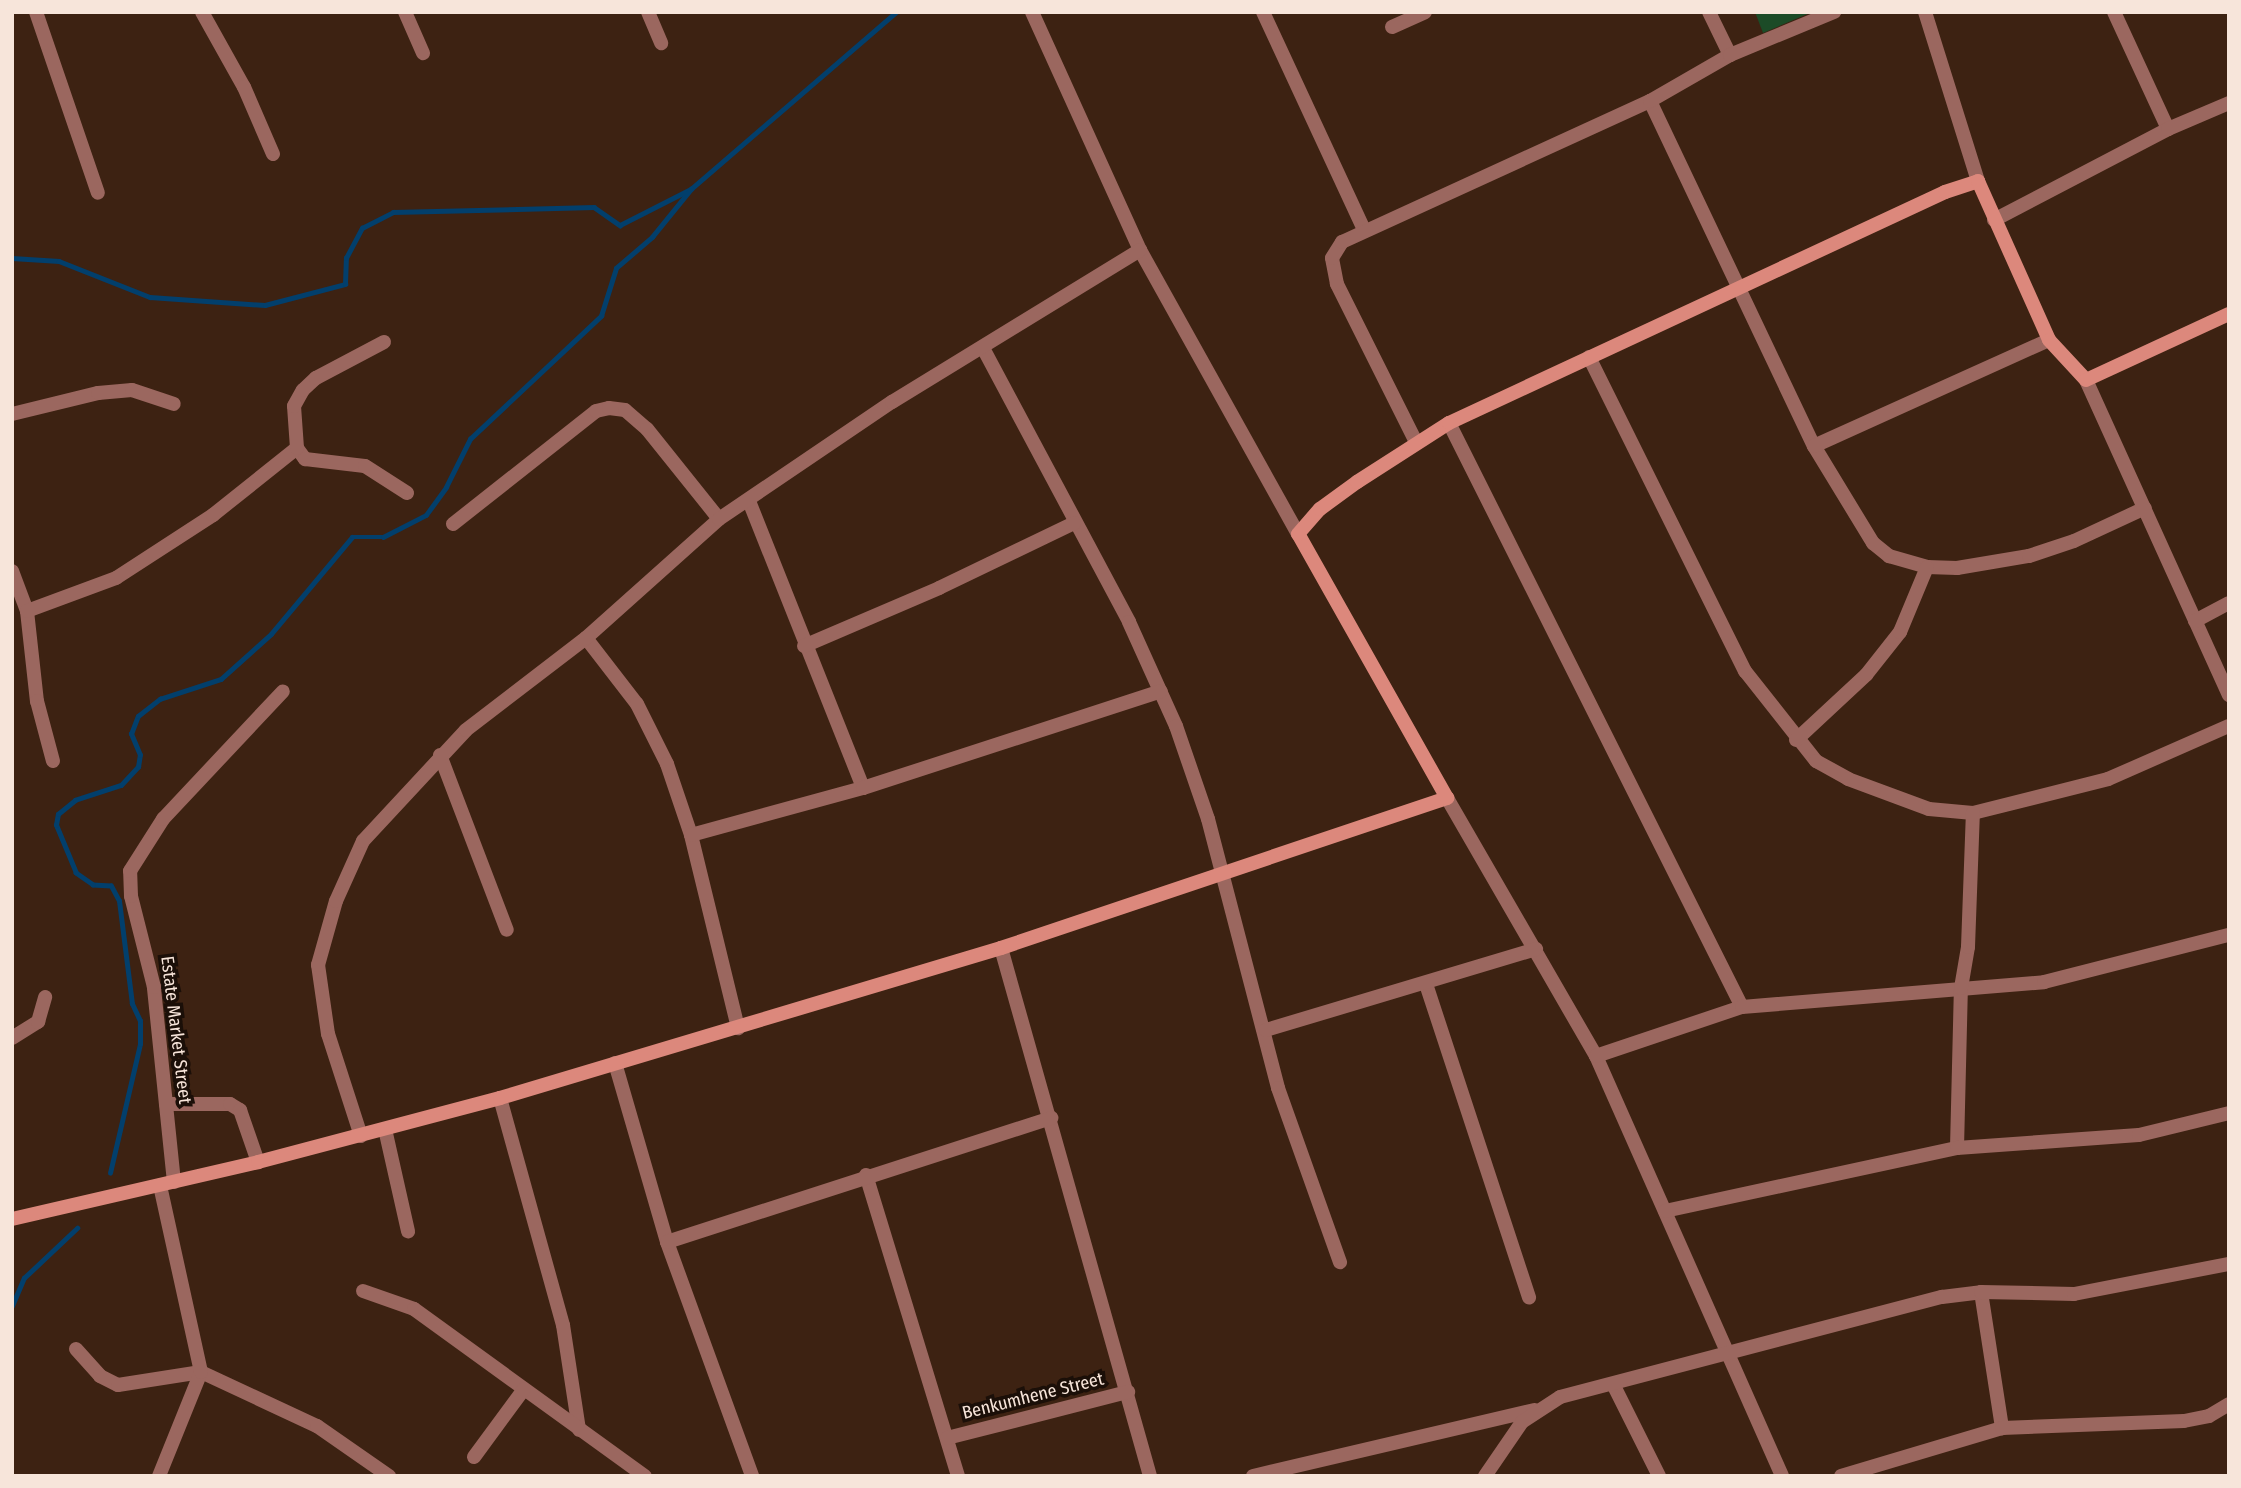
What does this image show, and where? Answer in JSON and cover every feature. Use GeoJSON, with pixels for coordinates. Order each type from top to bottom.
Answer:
{"type":"FeatureCollection","features":[{"type":"Feature","properties":{"kind":"street"},"geometry":{"type":"LineString","coordinates":[[36,12],[98,193]]}},
{"type":"Feature","properties":{"kind":"street"},"geometry":{"type":"LineString","coordinates":[[202,12],[244,87],[273,154]]}},
{"type":"Feature","properties":{"kind":"street"},"geometry":{"type":"LineString","coordinates":[[405,12],[423,52]]}},
{"type":"Feature","properties":{"kind":"street"},"geometry":{"type":"LineString","coordinates":[[648,12],[661,43]]}},
{"type":"Feature","properties":{"kind":"street"},"geometry":{"type":"LineString","coordinates":[[1032,12],[1140,250],[1447,798],[1596,1056],[1782,1476]]}},
{"type":"Feature","properties":{"kind":"street"},"geometry":{"type":"LineString","coordinates":[[1264,12],[1364,230]]}},
{"type":"Feature","properties":{"kind":"street"},"geometry":{"type":"LineString","coordinates":[[1392,27],[1425,12]]}},
{"type":"Feature","properties":{"kind":"street"},"geometry":{"type":"LineString","coordinates":[[1709,12],[1730,55]]}},
{"type":"Feature","properties":{"kind":"street"},"geometry":{"type":"LineString","coordinates":[[1416,442],[1338,284],[1332,258],[1342,242],[1650,100],[1730,55],[1834,12]]}},
{"type":"Feature","properties":{"kind":"street"},"geometry":{"type":"LineString","coordinates":[[2114,12],[2168,129]]}},
{"type":"Feature","properties":{"kind":"street"},"geometry":{"type":"LineString","coordinates":[[1928,13],[1978,181],[1994,220],[2049,340],[2086,380],[2229,695]]}},
{"type":"Feature","properties":{"kind":"street"},"geometry":{"type":"LineString","coordinates":[[1650,100],[1814,446],[1873,543],[1889,556],[1927,567],[1957,568],[2029,556],[2074,541],[2145,508]]}},
{"type":"Feature","properties":{"kind":"street"},"geometry":{"type":"LineString","coordinates":[[1994,220],[2168,129],[2229,103]]}},
{"type":"Feature","properties":{"kind":"street"},"geometry":{"type":"LineString","coordinates":[[1298,534],[1320,509],[1416,442],[1450,423],[1736,286],[1978,181]]}},
{"type":"Feature","properties":{"kind":"street"},"geometry":{"type":"LineString","coordinates":[[361,1136],[328,1034],[318,965],[336,901],[363,841],[440,755],[586,638],[719,519],[891,402],[1140,250]]}},
{"type":"Feature","properties":{"kind":"street"},"geometry":{"type":"LineString","coordinates":[[2086,380],[2229,314]]}},
{"type":"Feature","properties":{"kind":"street"},"geometry":{"type":"LineString","coordinates":[[1814,446],[2049,340]]}},
{"type":"Feature","properties":{"kind":"street"},"geometry":{"type":"LineString","coordinates":[[384,342],[316,378],[303,390],[294,407],[298,448],[304,459],[366,466],[407,493]]}},
{"type":"Feature","properties":{"kind":"street"},"geometry":{"type":"LineString","coordinates":[[983,348],[1161,691],[1193,775],[1223,875],[1266,1030],[1278,1088],[1340,1262]]}},
{"type":"Feature","properties":{"kind":"street"},"geometry":{"type":"LineString","coordinates":[[1589,357],[1745,671],[1796,740],[1815,761],[1860,783],[1929,809],[1973,813],[2108,779],[2229,726]]}},
{"type":"Feature","properties":{"kind":"street"},"geometry":{"type":"LineString","coordinates":[[12,414],[98,393],[132,390],[174,404]]}},
{"type":"Feature","properties":{"kind":"street"},"geometry":{"type":"LineString","coordinates":[[453,524],[596,411],[609,408],[625,410],[647,429],[719,519]]}},
{"type":"Feature","properties":{"kind":"street"},"geometry":{"type":"LineString","coordinates":[[1450,423],[1742,1007]]}},
{"type":"Feature","properties":{"kind":"street"},"geometry":{"type":"LineString","coordinates":[[27,611],[116,578],[213,515],[298,448]]}},
{"type":"Feature","properties":{"kind":"street"},"geometry":{"type":"LineString","coordinates":[[749,501],[804,646],[863,788]]}},
{"type":"Feature","properties":{"kind":"street"},"geometry":{"type":"LineString","coordinates":[[804,646],[1074,523]]}},
{"type":"Feature","properties":{"kind":"street"},"geometry":{"type":"LineString","coordinates":[[1796,740],[1866,675],[1900,632],[1927,567]]}},
{"type":"Feature","properties":{"kind":"street"},"geometry":{"type":"LineString","coordinates":[[12,571],[27,611],[37,701],[53,761]]}},
{"type":"Feature","properties":{"kind":"street"},"geometry":{"type":"LineString","coordinates":[[2195,621],[2229,603]]}},
{"type":"Feature","properties":{"kind":"street"},"geometry":{"type":"LineString","coordinates":[[586,638],[643,716],[667,764],[691,835],[738,1028]]}},
{"type":"Feature","properties":{"kind":"street","name":"Estate Market Street"},"geometry":{"type":"LineString","coordinates":[[201,1372],[167,1184],[166,1104],[154,987],[131,896],[130,872],[163,819],[283,691]]}},
{"type":"Feature","properties":{"kind":"street"},"geometry":{"type":"LineString","coordinates":[[691,835],[863,788],[1161,691]]}},
{"type":"Feature","properties":{"kind":"street"},"geometry":{"type":"LineString","coordinates":[[440,755],[507,930]]}},
{"type":"Feature","properties":{"kind":"street"},"geometry":{"type":"LineString","coordinates":[[12,1219],[258,1162],[500,1098],[1001,948],[1447,798]]}},
{"type":"Feature","properties":{"kind":"street"},"geometry":{"type":"LineString","coordinates":[[1957,1148],[1961,988],[1968,947],[1973,813]]}},
{"type":"Feature","properties":{"kind":"street"},"geometry":{"type":"LineString","coordinates":[[1596,1056],[1742,1007],[2044,982],[2229,935]]}},
{"type":"Feature","properties":{"kind":"street"},"geometry":{"type":"LineString","coordinates":[[1001,948],[1150,1476]]}},
{"type":"Feature","properties":{"kind":"street"},"geometry":{"type":"LineString","coordinates":[[1266,1030],[1536,949]]}},
{"type":"Feature","properties":{"kind":"street"},"geometry":{"type":"LineString","coordinates":[[1426,984],[1529,1298]]}},
{"type":"Feature","properties":{"kind":"street"},"geometry":{"type":"LineString","coordinates":[[12,1038],[38,1022],[45,997]]}},
{"type":"Feature","properties":{"kind":"street"},"geometry":{"type":"LineString","coordinates":[[615,1063],[667,1242],[752,1476]]}},
{"type":"Feature","properties":{"kind":"street"},"geometry":{"type":"LineString","coordinates":[[500,1098],[563,1325],[579,1430]]}},
{"type":"Feature","properties":{"kind":"street"},"geometry":{"type":"LineString","coordinates":[[166,1104],[230,1104],[240,1110],[258,1162]]}},
{"type":"Feature","properties":{"kind":"street"},"geometry":{"type":"LineString","coordinates":[[1665,1210],[1957,1148],[2139,1135],[2229,1113]]}},
{"type":"Feature","properties":{"kind":"street"},"geometry":{"type":"LineString","coordinates":[[667,1242],[866,1175],[1051,1118]]}},
{"type":"Feature","properties":{"kind":"street"},"geometry":{"type":"LineString","coordinates":[[385,1129],[408,1231]]}},
{"type":"Feature","properties":{"kind":"street"},"geometry":{"type":"LineString","coordinates":[[866,1175],[958,1476]]}},
{"type":"Feature","properties":{"kind":"street"},"geometry":{"type":"LineString","coordinates":[[1253,1476],[1535,1410],[1560,1397],[1614,1384],[1727,1350],[1981,1292],[2074,1294],[2229,1264]]}},
{"type":"Feature","properties":{"kind":"street"},"geometry":{"type":"LineString","coordinates":[[363,1291],[414,1309],[645,1476]]}},
{"type":"Feature","properties":{"kind":"street"},"geometry":{"type":"LineString","coordinates":[[1981,1292],[2002,1429]]}},
{"type":"Feature","properties":{"kind":"street"},"geometry":{"type":"LineString","coordinates":[[76,1349],[100,1376],[118,1385],[201,1372],[317,1426],[389,1476]]}},
{"type":"Feature","properties":{"kind":"street"},"geometry":{"type":"LineString","coordinates":[[159,1476],[201,1372]]}},
{"type":"Feature","properties":{"kind":"street"},"geometry":{"type":"LineString","coordinates":[[1614,1384],[1659,1476]]}},
{"type":"Feature","properties":{"kind":"street"},"geometry":{"type":"LineString","coordinates":[[474,1457],[524,1389]]}},
{"type":"Feature","properties":{"kind":"street","name":"Benkumhene Street"},"geometry":{"type":"LineString","coordinates":[[947,1438],[1128,1392]]}},
{"type":"Feature","properties":{"kind":"street"},"geometry":{"type":"LineString","coordinates":[[1841,1476],[2002,1429],[2184,1421],[2209,1416],[2229,1404]]}},
{"type":"Feature","properties":{"kind":"street"},"geometry":{"type":"LineString","coordinates":[[1485,1476],[1535,1410]]}},
{"type":"Feature","properties":{"kind":"green space"},"geometry":{"type":"Polygon","coordinates":[[[1755,12],[1812,12],[1763,33],[1755,12]]]}},
{"type":"Feature","properties":{"kind":"waterway"},"geometry":{"type":"LineString","coordinates":[[12,258],[59,261],[150,297],[265,305],[345,284],[346,258],[362,228],[393,212],[594,207],[620,225],[691,189],[896,12]]}},
{"type":"Feature","properties":{"kind":"waterway"},"geometry":{"type":"LineString","coordinates":[[110,1173],[140,1044],[140,1021],[132,1004],[119,901],[111,886],[93,885],[76,873],[56,825],[58,814],[75,800],[121,785],[138,767],[140,755],[131,734],[138,716],[160,699],[221,679],[271,634],[352,537],[383,537],[426,515],[446,487],[470,439],[601,316],[616,268],[652,237],[691,189]]}},
{"type":"Feature","properties":{"kind":"waterway"},"geometry":{"type":"LineString","coordinates":[[12,1306],[24,1278],[77,1228]]}}]}
